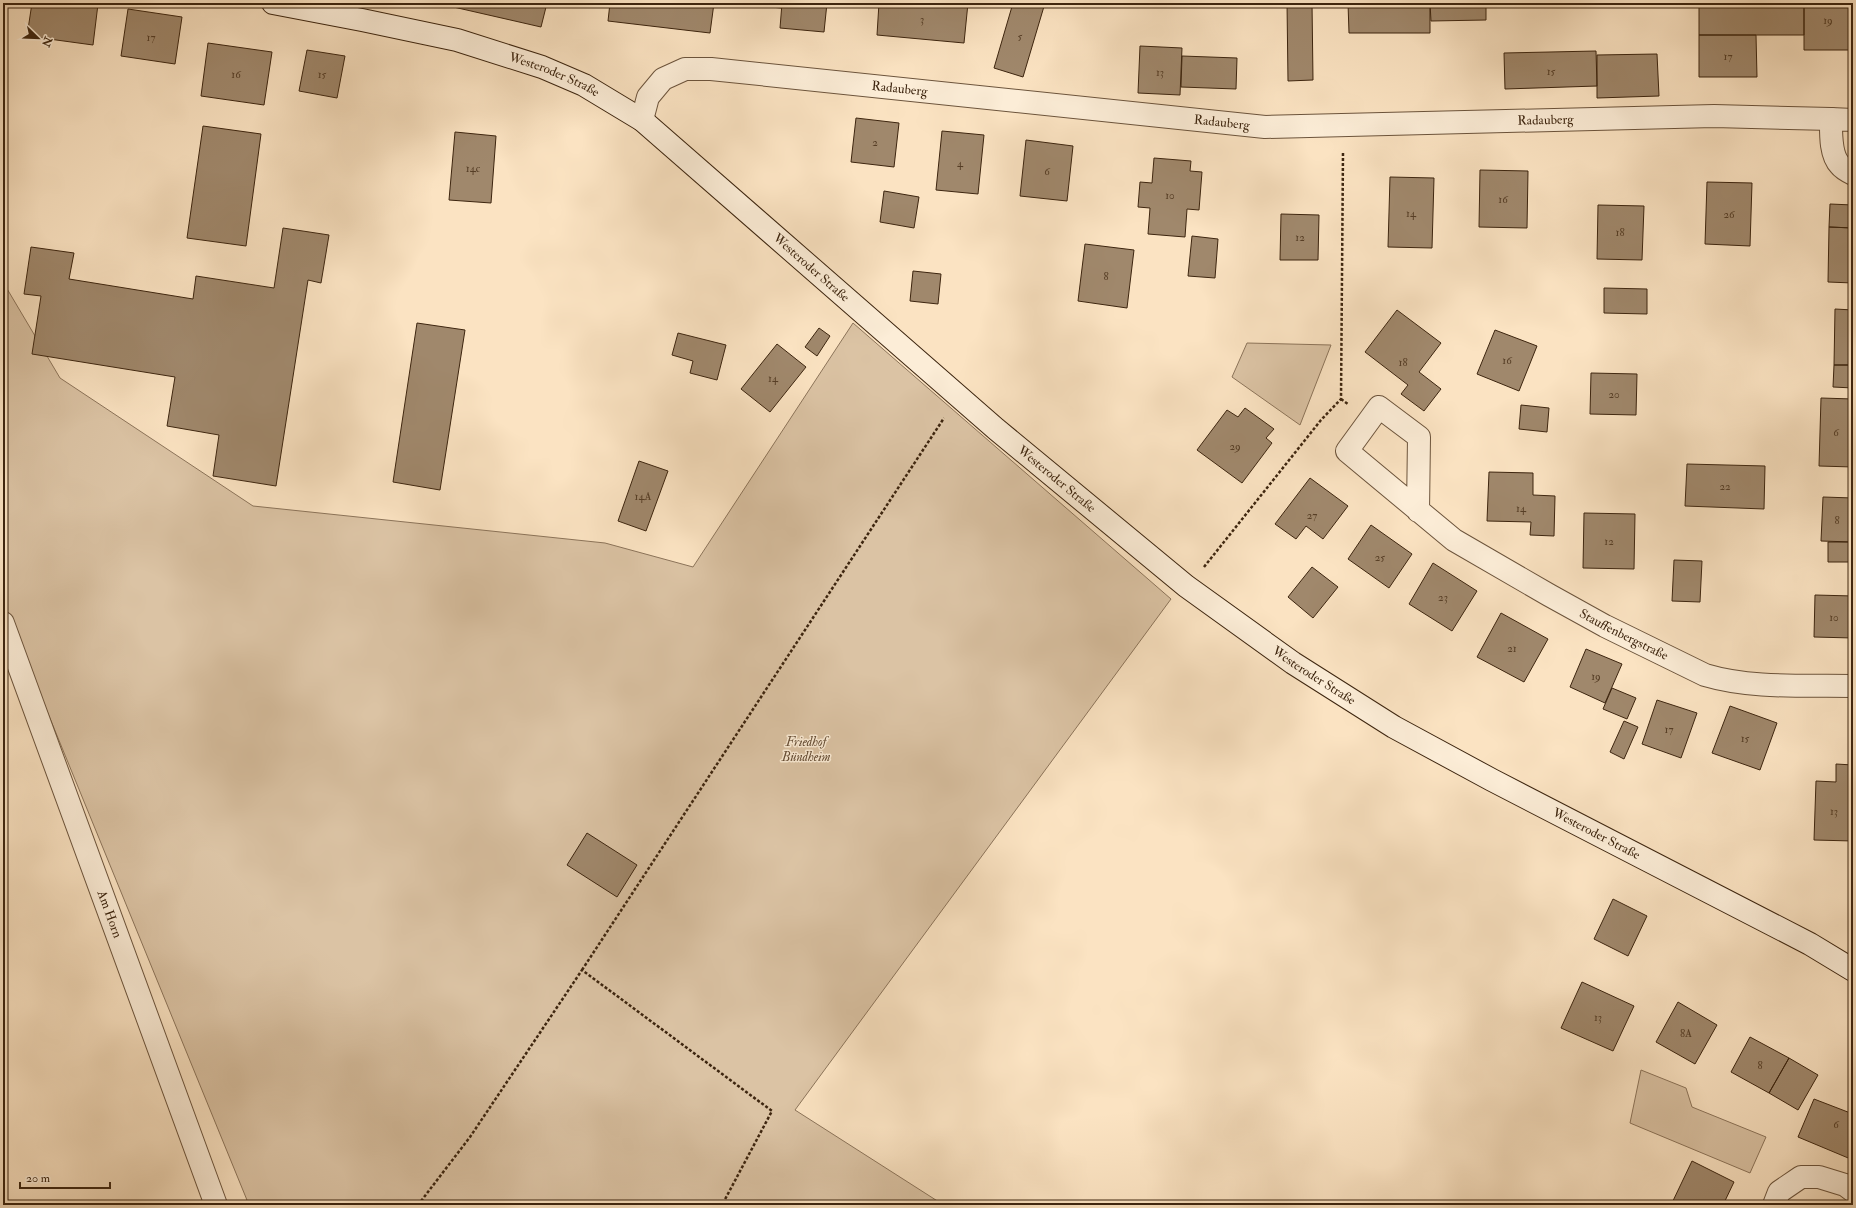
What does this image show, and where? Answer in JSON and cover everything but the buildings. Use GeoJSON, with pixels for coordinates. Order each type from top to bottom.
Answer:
{"type":"FeatureCollection","features":[{"type":"Feature","properties":{"kind":"street","name":"Westeroder Straße"},"geometry":{"type":"LineString","coordinates":[[273,3],[457,40],[542,67],[584,85],[642,120],[959,396],[1186,586],[1293,663],[1394,727],[1492,780],[1810,944],[1853,970]]}},
{"type":"Feature","properties":{"kind":"street","name":"Radauberg"},"geometry":{"type":"LineString","coordinates":[[642,120],[648,97],[663,79],[686,69],[712,69],[1265,127],[1714,116],[1853,120]]}},
{"type":"Feature","properties":{"kind":"street"},"geometry":{"type":"LineString","coordinates":[[1831,119],[1835,154],[1839,165],[1853,174]]}},
{"type":"Feature","properties":{"kind":"street","name":"Stauffenbergstraße"},"geometry":{"type":"LineString","coordinates":[[1418,511],[1454,540],[1542,591],[1611,629],[1705,675],[1722,680],[1749,684],[1853,686]]}},
{"type":"Feature","properties":{"kind":"street","name":"Am Horn"},"geometry":{"type":"LineString","coordinates":[[3,622],[216,1205]]}},
{"type":"Feature","properties":{"kind":"street"},"geometry":{"type":"LineString","coordinates":[[1774,1205],[1779,1192],[1801,1177],[1819,1177],[1845,1185],[1853,1190]]}},
{"type":"Feature","properties":{"kind":"path"},"geometry":{"type":"LineString","coordinates":[[1186,586],[1201,571],[1321,420],[1341,399],[1343,125]]}},
{"type":"Feature","properties":{"kind":"path"},"geometry":{"type":"LineString","coordinates":[[418,1205],[470,1137],[582,970],[959,396]]}},
{"type":"Feature","properties":{"kind":"path"},"geometry":{"type":"LineString","coordinates":[[582,970],[772,1111],[722,1205]]}},
{"type":"Feature","properties":{"kind":"green space","name":"Friedhof Bündheim"},"geometry":{"type":"Polygon","coordinates":[[[3,282],[60,378],[253,506],[605,543],[693,567],[853,323],[1171,599],[795,1110],[939,1202],[937,1205],[249,1205],[11,623],[3,599],[3,282]]]}},
{"type":"Feature","properties":{"kind":"green space"},"geometry":{"type":"Polygon","coordinates":[[[1247,343],[1331,345],[1300,425],[1232,377],[1247,343]]]}},
{"type":"Feature","properties":{"kind":"green space"},"geometry":{"type":"Polygon","coordinates":[[[1641,1070],[1686,1088],[1692,1107],[1766,1137],[1750,1173],[1630,1123],[1641,1070]]]}}]}
